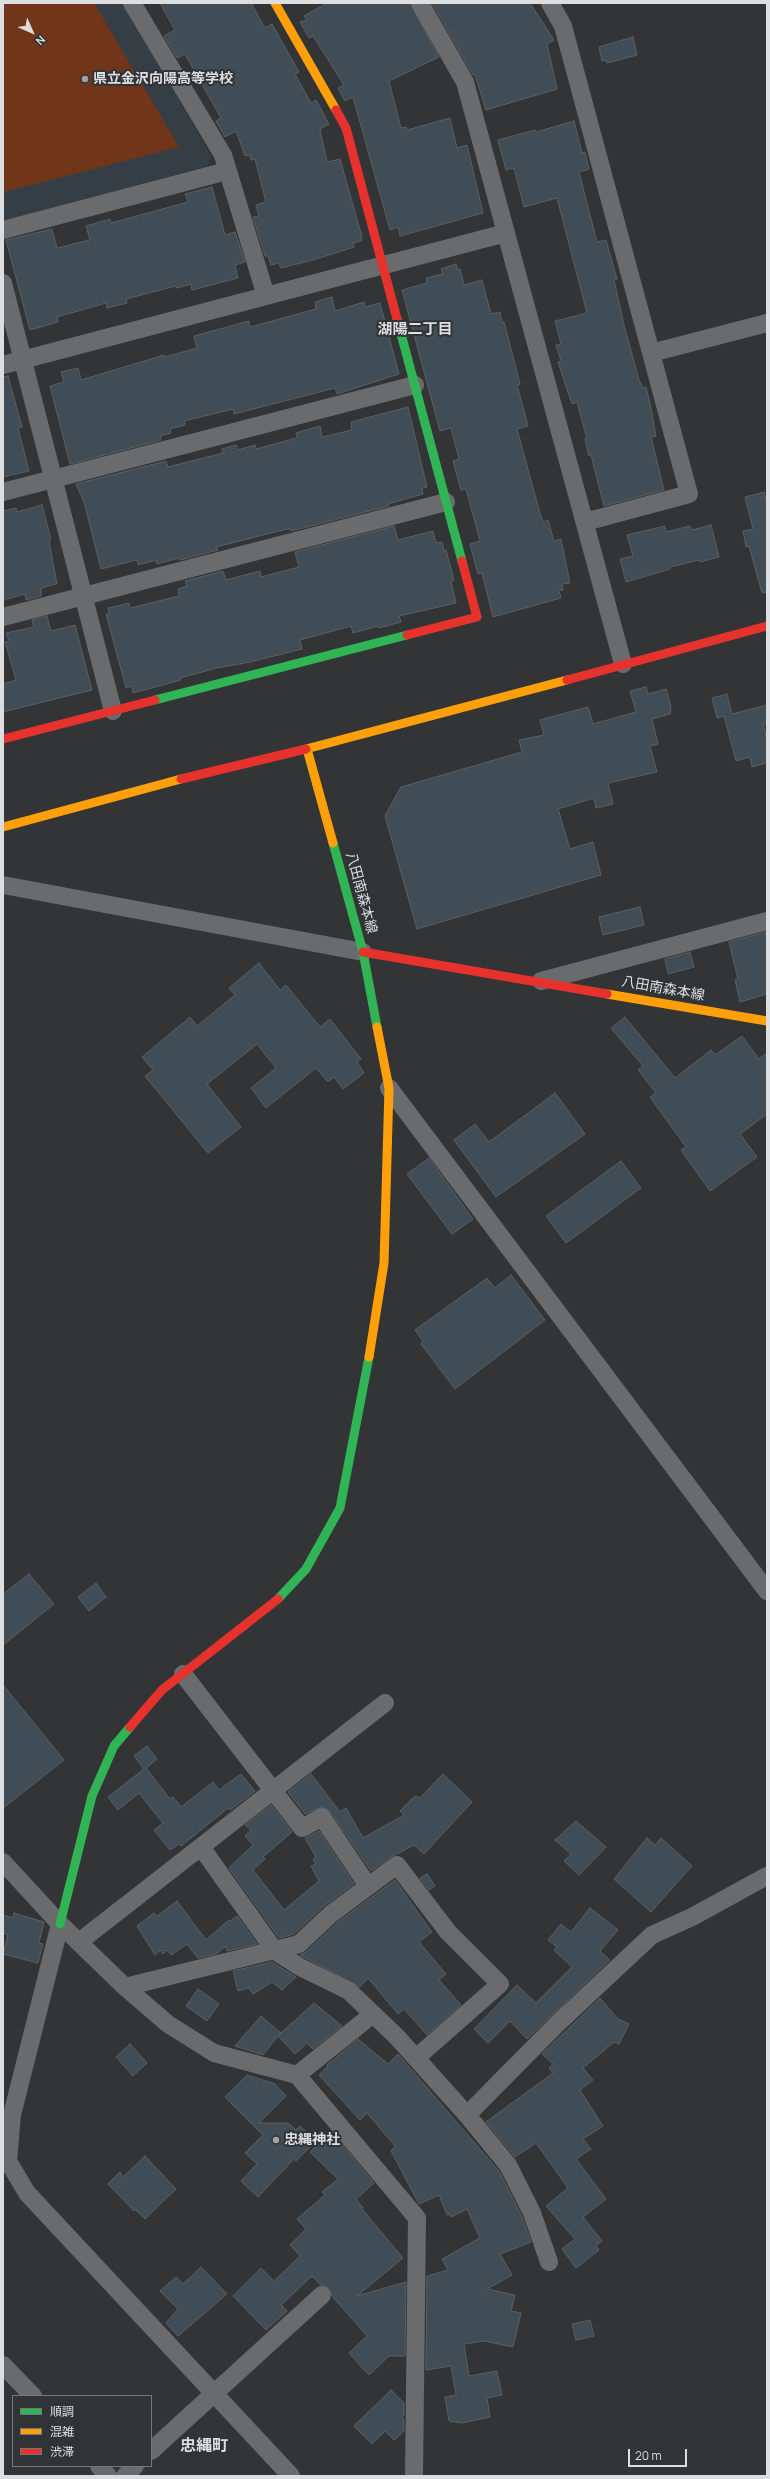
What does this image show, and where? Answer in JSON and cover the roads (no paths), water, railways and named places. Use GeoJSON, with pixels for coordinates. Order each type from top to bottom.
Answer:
{"type":"FeatureCollection","features":[{"type":"Feature","properties":{"kind":"street"},"geometry":{"type":"LineString","coordinates":[[132,3],[223,154],[266,296]]}},
{"type":"Feature","properties":{"kind":"street"},"geometry":{"type":"LineString","coordinates":[[3,739],[477,617],[346,128],[275,3]]}},
{"type":"Feature","properties":{"kind":"street"},"geometry":{"type":"LineString","coordinates":[[420,3],[465,82],[623,664]]}},
{"type":"Feature","properties":{"kind":"street"},"geometry":{"type":"LineString","coordinates":[[550,3],[563,26],[689,494],[584,522]]}},
{"type":"Feature","properties":{"kind":"street"},"geometry":{"type":"LineString","coordinates":[[3,230],[227,171]]}},
{"type":"Feature","properties":{"kind":"street"},"geometry":{"type":"LineString","coordinates":[[3,365],[506,233]]}},
{"type":"Feature","properties":{"kind":"street"},"geometry":{"type":"LineString","coordinates":[[3,283],[113,711]]}},
{"type":"Feature","properties":{"kind":"street"},"geometry":{"type":"LineString","coordinates":[[651,353],[767,323]]}},
{"type":"Feature","properties":{"kind":"street"},"geometry":{"type":"LineString","coordinates":[[3,492],[415,385]]}},
{"type":"Feature","properties":{"kind":"street"},"geometry":{"type":"LineString","coordinates":[[3,617],[446,502]]}},
{"type":"Feature","properties":{"kind":"street"},"geometry":{"type":"LineString","coordinates":[[3,827],[145,787],[307,749],[767,626]]}},
{"type":"Feature","properties":{"kind":"street","name":"八田南森本線"},"geometry":{"type":"LineString","coordinates":[[307,749],[363,952],[767,1021]]}},
{"type":"Feature","properties":{"kind":"street"},"geometry":{"type":"LineString","coordinates":[[3,885],[363,952],[389,1088],[384,1263],[358,1422],[340,1508],[306,1569],[280,1598],[162,1690],[114,1746],[92,1796],[60,1924],[7,2119],[8,2161],[27,2193],[292,2476]]}},
{"type":"Feature","properties":{"kind":"street"},"geometry":{"type":"LineString","coordinates":[[539,982],[767,921]]}},
{"type":"Feature","properties":{"kind":"street"},"geometry":{"type":"LineString","coordinates":[[389,1088],[767,1591]]}},
{"type":"Feature","properties":{"kind":"street"},"geometry":{"type":"LineString","coordinates":[[183,1674],[302,1828],[322,1817],[368,1886]]}},
{"type":"Feature","properties":{"kind":"street"},"geometry":{"type":"LineString","coordinates":[[78,1942],[385,1703]]}},
{"type":"Feature","properties":{"kind":"street"},"geometry":{"type":"LineString","coordinates":[[201,1847],[275,1951],[300,1967],[349,1991],[416,2058],[466,2114],[508,2165],[532,2213],[549,2262]]}},
{"type":"Feature","properties":{"kind":"street"},"geometry":{"type":"LineString","coordinates":[[3,1862],[78,1942],[125,1987],[168,2024],[214,2052],[297,2075],[417,2218],[414,2476]]}},
{"type":"Feature","properties":{"kind":"street"},"geometry":{"type":"LineString","coordinates":[[125,1987],[299,1944],[331,1914],[397,1864],[448,1932],[500,1984],[416,2058]]}},
{"type":"Feature","properties":{"kind":"street"},"geometry":{"type":"LineString","coordinates":[[466,2114],[558,2023],[652,1935],[692,1917],[767,1876]]}},
{"type":"Feature","properties":{"kind":"street"},"geometry":{"type":"LineString","coordinates":[[297,2075],[373,2014]]}},
{"type":"Feature","properties":{"kind":"street"},"geometry":{"type":"LineString","coordinates":[[152,2451],[322,2295]]}},
{"type":"Feature","properties":{"kind":"street"},"geometry":{"type":"LineString","coordinates":[[3,2365],[32,2395]]}},
{"type":"Feature","properties":{"kind":"street"},"geometry":{"type":"LineString","coordinates":[[100,2467],[108,2476]]}},
{"type":"Feature","properties":{"kind":"street"},"geometry":{"type":"LineString","coordinates":[[125,2476],[134,2467]]}},
{"type":"Feature","properties":{"kind":"place","name":"県立金沢向陽高等学校"},"geometry":{"type":"Point","coordinates":[85,79]}},
{"type":"Feature","properties":{"kind":"place","name":"忠縄神社"},"geometry":{"type":"Point","coordinates":[276,2140]}},
{"type":"Feature","properties":{"kind":"district","name":"湖陽二丁目"},"geometry":{"type":"Point","coordinates":[415,330]}},
{"type":"Feature","properties":{"kind":"district","name":"忠縄町"},"geometry":{"type":"Point","coordinates":[204,2447]}}]}
